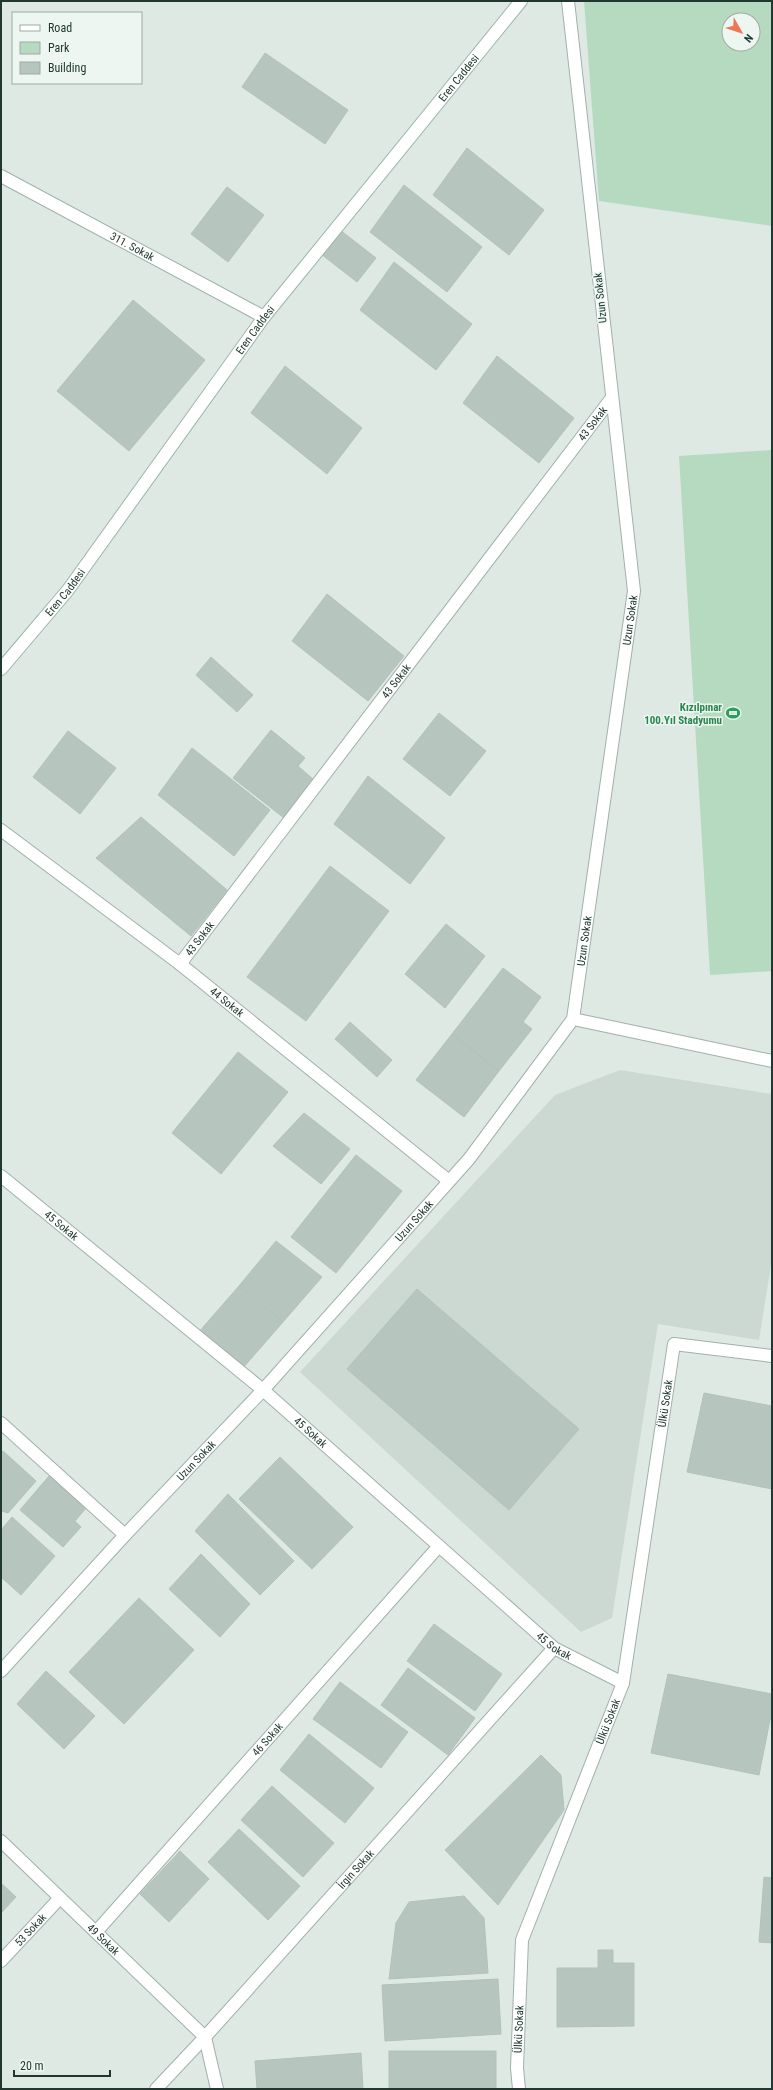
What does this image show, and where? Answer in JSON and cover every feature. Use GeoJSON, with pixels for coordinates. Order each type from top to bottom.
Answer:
{"type":"FeatureCollection","features":[{"type":"Feature","properties":{"kind":"street","name":"Eren Caddesi"},"geometry":{"type":"LineString","coordinates":[[1,668],[68,590],[264,317],[521,1]]}},
{"type":"Feature","properties":{"kind":"street","name":"Uzun Sokak"},"geometry":{"type":"LineString","coordinates":[[1,1671],[125,1535],[263,1390],[469,1159],[573,1018],[634,591],[611,398],[568,1]]}},
{"type":"Feature","properties":{"kind":"street","name":"311. Sokak"},"geometry":{"type":"LineString","coordinates":[[1,176],[264,317]]}},
{"type":"Feature","properties":{"kind":"street","name":"43 Sokak"},"geometry":{"type":"LineString","coordinates":[[180,964],[611,398]]}},
{"type":"Feature","properties":{"kind":"street","name":"44 Sokak"},"geometry":{"type":"LineString","coordinates":[[1,830],[180,964],[449,1181]]}},
{"type":"Feature","properties":{"kind":"street"},"geometry":{"type":"LineString","coordinates":[[573,1018],[772,1061]]}},
{"type":"Feature","properties":{"kind":"street","name":"45 Sokak"},"geometry":{"type":"LineString","coordinates":[[1,1176],[263,1390],[554,1648],[623,1683]]}},
{"type":"Feature","properties":{"kind":"street","name":"Ülkü Sokak"},"geometry":{"type":"LineString","coordinates":[[519,2089],[517,2068],[522,1940],[623,1683],[674,1344],[772,1356]]}},
{"type":"Feature","properties":{"kind":"street"},"geometry":{"type":"LineString","coordinates":[[1,1423],[125,1535]]}},
{"type":"Feature","properties":{"kind":"street","name":"46 Sokak"},"geometry":{"type":"LineString","coordinates":[[96,1932],[439,1546]]}},
{"type":"Feature","properties":{"kind":"street","name":"İrgin Sokak"},"geometry":{"type":"LineString","coordinates":[[156,2089],[205,2038],[554,1648]]}},
{"type":"Feature","properties":{"kind":"street","name":"49 Sokak"},"geometry":{"type":"LineString","coordinates":[[1,1841],[59,1899],[96,1932],[205,2038]]}},
{"type":"Feature","properties":{"kind":"street","name":"53 Sokak"},"geometry":{"type":"LineString","coordinates":[[1,1961],[59,1899]]}},
{"type":"Feature","properties":{"kind":"street"},"geometry":{"type":"LineString","coordinates":[[205,2038],[217,2089]]}},
{"type":"Feature","properties":{"kind":"shaded area"},"geometry":{"type":"Polygon","coordinates":[[[620,1070],[772,1094],[772,1259],[759,1340],[658,1324],[612,1618],[581,1632],[300,1372],[555,1095],[620,1070]]]}},
{"type":"Feature","properties":{"kind":"green space"},"geometry":{"type":"Polygon","coordinates":[[[584,1],[772,1],[772,226],[599,201],[584,1]]]}},
{"type":"Feature","properties":{"kind":"green space","name":"Kızılpınar 100.Yıl Stadyumu"},"geometry":{"type":"Polygon","coordinates":[[[772,450],[772,971],[710,975],[679,456],[772,450]]]}},
{"type":"Feature","properties":{"kind":"building"},"geometry":{"type":"Polygon","coordinates":[[[265,53],[348,110],[325,144],[242,87],[265,53]]]}},
{"type":"Feature","properties":{"kind":"building"},"geometry":{"type":"Polygon","coordinates":[[[467,148],[544,210],[509,255],[433,195],[467,148]]]}},
{"type":"Feature","properties":{"kind":"building"},"geometry":{"type":"Polygon","coordinates":[[[404,185],[482,247],[447,292],[370,232],[404,185]]]}},
{"type":"Feature","properties":{"kind":"building"},"geometry":{"type":"Polygon","coordinates":[[[227,187],[264,215],[228,262],[191,234],[227,187]]]}},
{"type":"Feature","properties":{"kind":"building"},"geometry":{"type":"Polygon","coordinates":[[[340,230],[376,258],[357,282],[321,254],[340,230]]]}},
{"type":"Feature","properties":{"kind":"building"},"geometry":{"type":"Polygon","coordinates":[[[394,262],[472,324],[436,370],[360,310],[394,262]]]}},
{"type":"Feature","properties":{"kind":"building"},"geometry":{"type":"Polygon","coordinates":[[[133,300],[205,360],[129,451],[57,391],[133,300]]]}},
{"type":"Feature","properties":{"kind":"building"},"geometry":{"type":"Polygon","coordinates":[[[497,356],[574,418],[539,463],[463,403],[497,356]]]}},
{"type":"Feature","properties":{"kind":"building"},"geometry":{"type":"Polygon","coordinates":[[[285,366],[362,428],[327,474],[251,413],[285,366]]]}},
{"type":"Feature","properties":{"kind":"building"},"geometry":{"type":"Polygon","coordinates":[[[327,594],[404,656],[368,701],[292,641],[327,594]]]}},
{"type":"Feature","properties":{"kind":"building"},"geometry":{"type":"Polygon","coordinates":[[[211,657],[253,695],[237,712],[196,675],[211,657]]]}},
{"type":"Feature","properties":{"kind":"building"},"geometry":{"type":"Polygon","coordinates":[[[439,713],[486,751],[450,796],[403,759],[439,713]]]}},
{"type":"Feature","properties":{"kind":"building"},"geometry":{"type":"Polygon","coordinates":[[[271,730],[305,758],[298,766],[314,780],[284,818],[233,778],[271,730]]]}},
{"type":"Feature","properties":{"kind":"building"},"geometry":{"type":"Polygon","coordinates":[[[68,731],[116,768],[80,814],[33,777],[68,731]]]}},
{"type":"Feature","properties":{"kind":"building"},"geometry":{"type":"Polygon","coordinates":[[[192,748],[270,810],[234,856],[158,795],[192,748]]]}},
{"type":"Feature","properties":{"kind":"building"},"geometry":{"type":"Polygon","coordinates":[[[368,776],[445,838],[410,884],[334,824],[368,776]]]}},
{"type":"Feature","properties":{"kind":"building"},"geometry":{"type":"Polygon","coordinates":[[[141,817],[227,890],[191,936],[96,858],[141,817]]]}},
{"type":"Feature","properties":{"kind":"building"},"geometry":{"type":"Polygon","coordinates":[[[330,866],[389,911],[306,1021],[247,977],[330,866]]]}},
{"type":"Feature","properties":{"kind":"building"},"geometry":{"type":"Polygon","coordinates":[[[446,924],[485,956],[445,1008],[405,974],[446,924]]]}},
{"type":"Feature","properties":{"kind":"building"},"geometry":{"type":"Polygon","coordinates":[[[503,968],[541,997],[523,1022],[532,1029],[499,1071],[452,1034],[503,968]]]}},
{"type":"Feature","properties":{"kind":"building"},"geometry":{"type":"Polygon","coordinates":[[[350,1022],[392,1060],[377,1077],[335,1039],[350,1022]]]}},
{"type":"Feature","properties":{"kind":"building"},"geometry":{"type":"Polygon","coordinates":[[[452,1034],[499,1071],[464,1117],[416,1080],[452,1034]]]}},
{"type":"Feature","properties":{"kind":"building"},"geometry":{"type":"Polygon","coordinates":[[[238,1052],[288,1092],[221,1174],[172,1133],[238,1052]]]}},
{"type":"Feature","properties":{"kind":"building"},"geometry":{"type":"Polygon","coordinates":[[[304,1113],[350,1149],[321,1184],[273,1146],[304,1113]]]}},
{"type":"Feature","properties":{"kind":"building"},"geometry":{"type":"Polygon","coordinates":[[[356,1155],[402,1191],[336,1273],[291,1237],[356,1155]]]}},
{"type":"Feature","properties":{"kind":"building"},"geometry":{"type":"Polygon","coordinates":[[[276,1241],[322,1277],[283,1322],[239,1286],[276,1241]]]}},
{"type":"Feature","properties":{"kind":"building"},"geometry":{"type":"Polygon","coordinates":[[[239,1286],[283,1322],[242,1369],[198,1333],[239,1286]]]}},
{"type":"Feature","properties":{"kind":"building"},"geometry":{"type":"Polygon","coordinates":[[[417,1289],[579,1429],[509,1510],[347,1369],[417,1289]]]}},
{"type":"Feature","properties":{"kind":"building"},"geometry":{"type":"Polygon","coordinates":[[[704,1393],[772,1406],[772,1489],[687,1472],[704,1393]]]}},
{"type":"Feature","properties":{"kind":"building"},"geometry":{"type":"Polygon","coordinates":[[[3,1451],[36,1481],[8,1513],[1,1512],[1,1453],[3,1451]]]}},
{"type":"Feature","properties":{"kind":"building"},"geometry":{"type":"Polygon","coordinates":[[[280,1457],[353,1527],[312,1569],[239,1499],[280,1457]]]}},
{"type":"Feature","properties":{"kind":"building"},"geometry":{"type":"Polygon","coordinates":[[[49,1476],[86,1508],[75,1521],[81,1527],[63,1547],[20,1510],[49,1476]]]}},
{"type":"Feature","properties":{"kind":"building"},"geometry":{"type":"Polygon","coordinates":[[[228,1494],[294,1561],[260,1595],[195,1531],[228,1494]]]}},
{"type":"Feature","properties":{"kind":"building"},"geometry":{"type":"Polygon","coordinates":[[[12,1517],[55,1556],[21,1595],[1,1577],[1,1530],[12,1517]]]}},
{"type":"Feature","properties":{"kind":"building"},"geometry":{"type":"Polygon","coordinates":[[[201,1554],[250,1604],[220,1637],[169,1589],[201,1554]]]}},
{"type":"Feature","properties":{"kind":"building"},"geometry":{"type":"Polygon","coordinates":[[[139,1598],[194,1650],[124,1724],[69,1672],[139,1598]]]}},
{"type":"Feature","properties":{"kind":"building"},"geometry":{"type":"Polygon","coordinates":[[[434,1624],[502,1674],[475,1711],[407,1661],[434,1624]]]}},
{"type":"Feature","properties":{"kind":"building"},"geometry":{"type":"Polygon","coordinates":[[[408,1668],[475,1718],[448,1755],[381,1705],[408,1668]]]}},
{"type":"Feature","properties":{"kind":"building"},"geometry":{"type":"Polygon","coordinates":[[[46,1671],[95,1716],[64,1749],[17,1704],[46,1671]]]}},
{"type":"Feature","properties":{"kind":"building"},"geometry":{"type":"Polygon","coordinates":[[[668,1674],[772,1694],[772,1710],[759,1775],[651,1753],[668,1674]]]}},
{"type":"Feature","properties":{"kind":"building"},"geometry":{"type":"Polygon","coordinates":[[[340,1682],[408,1732],[381,1768],[313,1719],[340,1682]]]}},
{"type":"Feature","properties":{"kind":"building"},"geometry":{"type":"Polygon","coordinates":[[[309,1734],[374,1788],[345,1823],[280,1770],[309,1734]]]}},
{"type":"Feature","properties":{"kind":"building"},"geometry":{"type":"Polygon","coordinates":[[[541,1755],[561,1775],[564,1810],[498,1905],[445,1850],[541,1755]]]}},
{"type":"Feature","properties":{"kind":"building"},"geometry":{"type":"Polygon","coordinates":[[[272,1786],[334,1843],[303,1877],[241,1820],[272,1786]]]}},
{"type":"Feature","properties":{"kind":"building"},"geometry":{"type":"Polygon","coordinates":[[[239,1829],[300,1886],[268,1920],[208,1862],[239,1829]]]}},
{"type":"Feature","properties":{"kind":"building"},"geometry":{"type":"Polygon","coordinates":[[[180,1851],[209,1879],[169,1922],[140,1894],[180,1851]]]}},
{"type":"Feature","properties":{"kind":"building"},"geometry":{"type":"Polygon","coordinates":[[[764,1877],[772,1878],[772,1943],[759,1942],[764,1877]]]}},
{"type":"Feature","properties":{"kind":"building"},"geometry":{"type":"Polygon","coordinates":[[[1,1883],[16,1897],[1,1913],[1,1883]]]}},
{"type":"Feature","properties":{"kind":"building"},"geometry":{"type":"Polygon","coordinates":[[[464,1896],[484,1918],[488,1973],[389,1979],[396,1923],[409,1902],[464,1896]]]}},
{"type":"Feature","properties":{"kind":"building"},"geometry":{"type":"Polygon","coordinates":[[[598,1950],[613,1950],[613,1963],[634,1963],[634,2026],[557,2027],[557,1968],[598,1968],[598,1950]]]}},
{"type":"Feature","properties":{"kind":"building"},"geometry":{"type":"Polygon","coordinates":[[[498,1979],[501,2034],[385,2041],[382,1985],[498,1979]]]}},
{"type":"Feature","properties":{"kind":"building"},"geometry":{"type":"Polygon","coordinates":[[[389,2051],[496,2051],[496,2089],[389,2089],[389,2051]]]}},
{"type":"Feature","properties":{"kind":"building"},"geometry":{"type":"Polygon","coordinates":[[[361,2053],[363,2089],[257,2089],[255,2061],[361,2053]]]}},
{"type":"Feature","properties":{"kind":"place","name":"Kızılpınar 100.Yıl Stadyumu"},"geometry":{"type":"Point","coordinates":[733,713]}}]}
